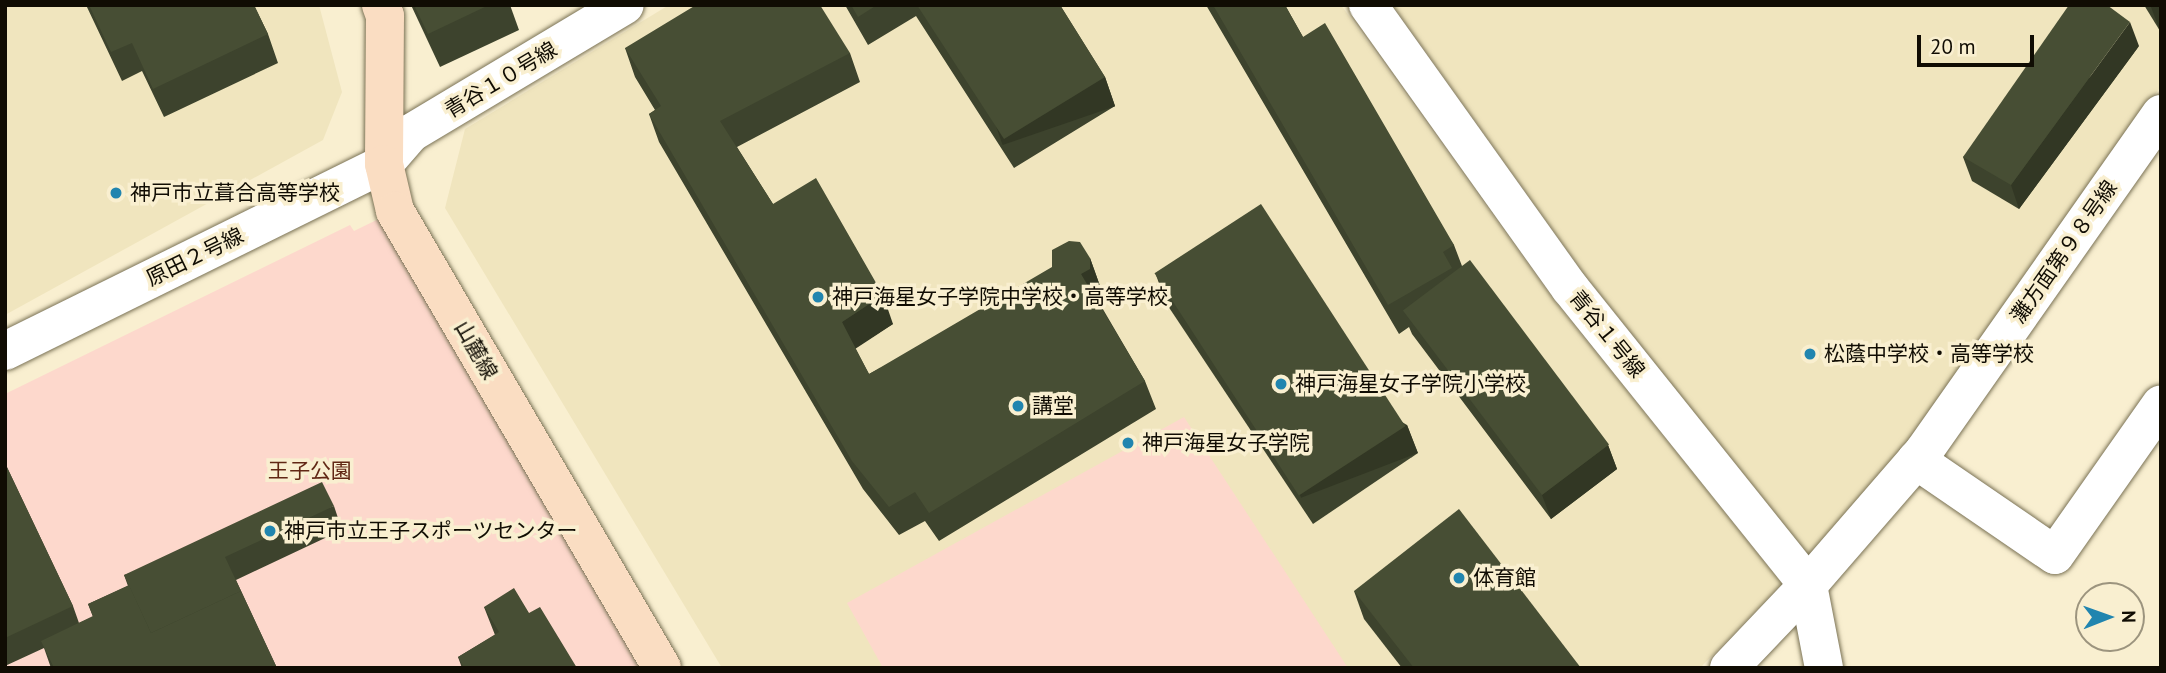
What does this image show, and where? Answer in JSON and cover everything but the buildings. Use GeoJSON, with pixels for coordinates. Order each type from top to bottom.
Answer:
{"type":"FeatureCollection","features":[{"type":"Feature","properties":{"kind":"main road","name":"山麓線"},"geometry":{"type":"LineString","coordinates":[[381,5],[385,16],[384,164],[395,211],[662,668]]}},
{"type":"Feature","properties":{"kind":"street","name":"青谷１０号線"},"geometry":{"type":"LineString","coordinates":[[384,164],[411,133],[625,5]]}},
{"type":"Feature","properties":{"kind":"street","name":"青谷１号線"},"geometry":{"type":"LineString","coordinates":[[1368,5],[1570,288],[1808,585],[1824,668]]}},
{"type":"Feature","properties":{"kind":"street","name":"灘方面第９８号線"},"geometry":{"type":"LineString","coordinates":[[1729,668],[1808,585],[1916,460],[2161,114]]}},
{"type":"Feature","properties":{"kind":"street","name":"原田２号線"},"geometry":{"type":"LineString","coordinates":[[5,351],[384,164]]}},
{"type":"Feature","properties":{"kind":"street"},"geometry":{"type":"LineString","coordinates":[[1916,460],[2055,555],[2161,404]]}},
{"type":"Feature","properties":{"kind":"shaded area","name":"神戸市立葺合高等学校"},"geometry":{"type":"Polygon","coordinates":[[[5,5],[319,5],[342,92],[323,140],[5,315],[5,5]]]}},
{"type":"Feature","properties":{"kind":"shaded area","name":"神戸海星女子学院"},"geometry":{"type":"Polygon","coordinates":[[[669,5],[1341,5],[1555,302],[1782,584],[1700,668],[722,668],[445,208],[465,129],[669,5]]]}},
{"type":"Feature","properties":{"kind":"shaded area","name":"松蔭中学校・高等学校"},"geometry":{"type":"Polygon","coordinates":[[[1393,5],[2161,5],[2161,86],[1917,433],[1807,558],[1585,275],[1393,5]]]}},
{"type":"Feature","properties":{"kind":"green space","name":"神戸市立王子スポーツセンター"},"geometry":{"type":"Polygon","coordinates":[[[395,211],[642,668],[5,668],[5,394],[350,225],[354,231],[395,211]]]}},
{"type":"Feature","properties":{"kind":"green space"},"geometry":{"type":"Polygon","coordinates":[[[1184,417],[1348,668],[883,668],[847,603],[1184,417]]]}},
{"type":"Feature","properties":{"kind":"place","name":"神戸市立葺合高等学校"},"geometry":{"type":"Point","coordinates":[116,193]}},
{"type":"Feature","properties":{"kind":"place","name":"神戸海星女子学院中学校・高等学校"},"geometry":{"type":"Point","coordinates":[818,297]}},
{"type":"Feature","properties":{"kind":"place","name":"松蔭中学校・高等学校"},"geometry":{"type":"Point","coordinates":[1810,354]}},
{"type":"Feature","properties":{"kind":"place","name":"神戸海星女子学院小学校"},"geometry":{"type":"Point","coordinates":[1281,384]}},
{"type":"Feature","properties":{"kind":"place","name":"講堂"},"geometry":{"type":"Point","coordinates":[1018,406]}},
{"type":"Feature","properties":{"kind":"place","name":"神戸海星女子学院"},"geometry":{"type":"Point","coordinates":[1128,443]}},
{"type":"Feature","properties":{"kind":"place","name":"神戸市立王子スポーツセンター"},"geometry":{"type":"Point","coordinates":[270,531]}},
{"type":"Feature","properties":{"kind":"place","name":"体育館"},"geometry":{"type":"Point","coordinates":[1459,578]}},
{"type":"Feature","properties":{"kind":"park label","name":"王子公園"},"geometry":{"type":"Point","coordinates":[310,471]}}]}
